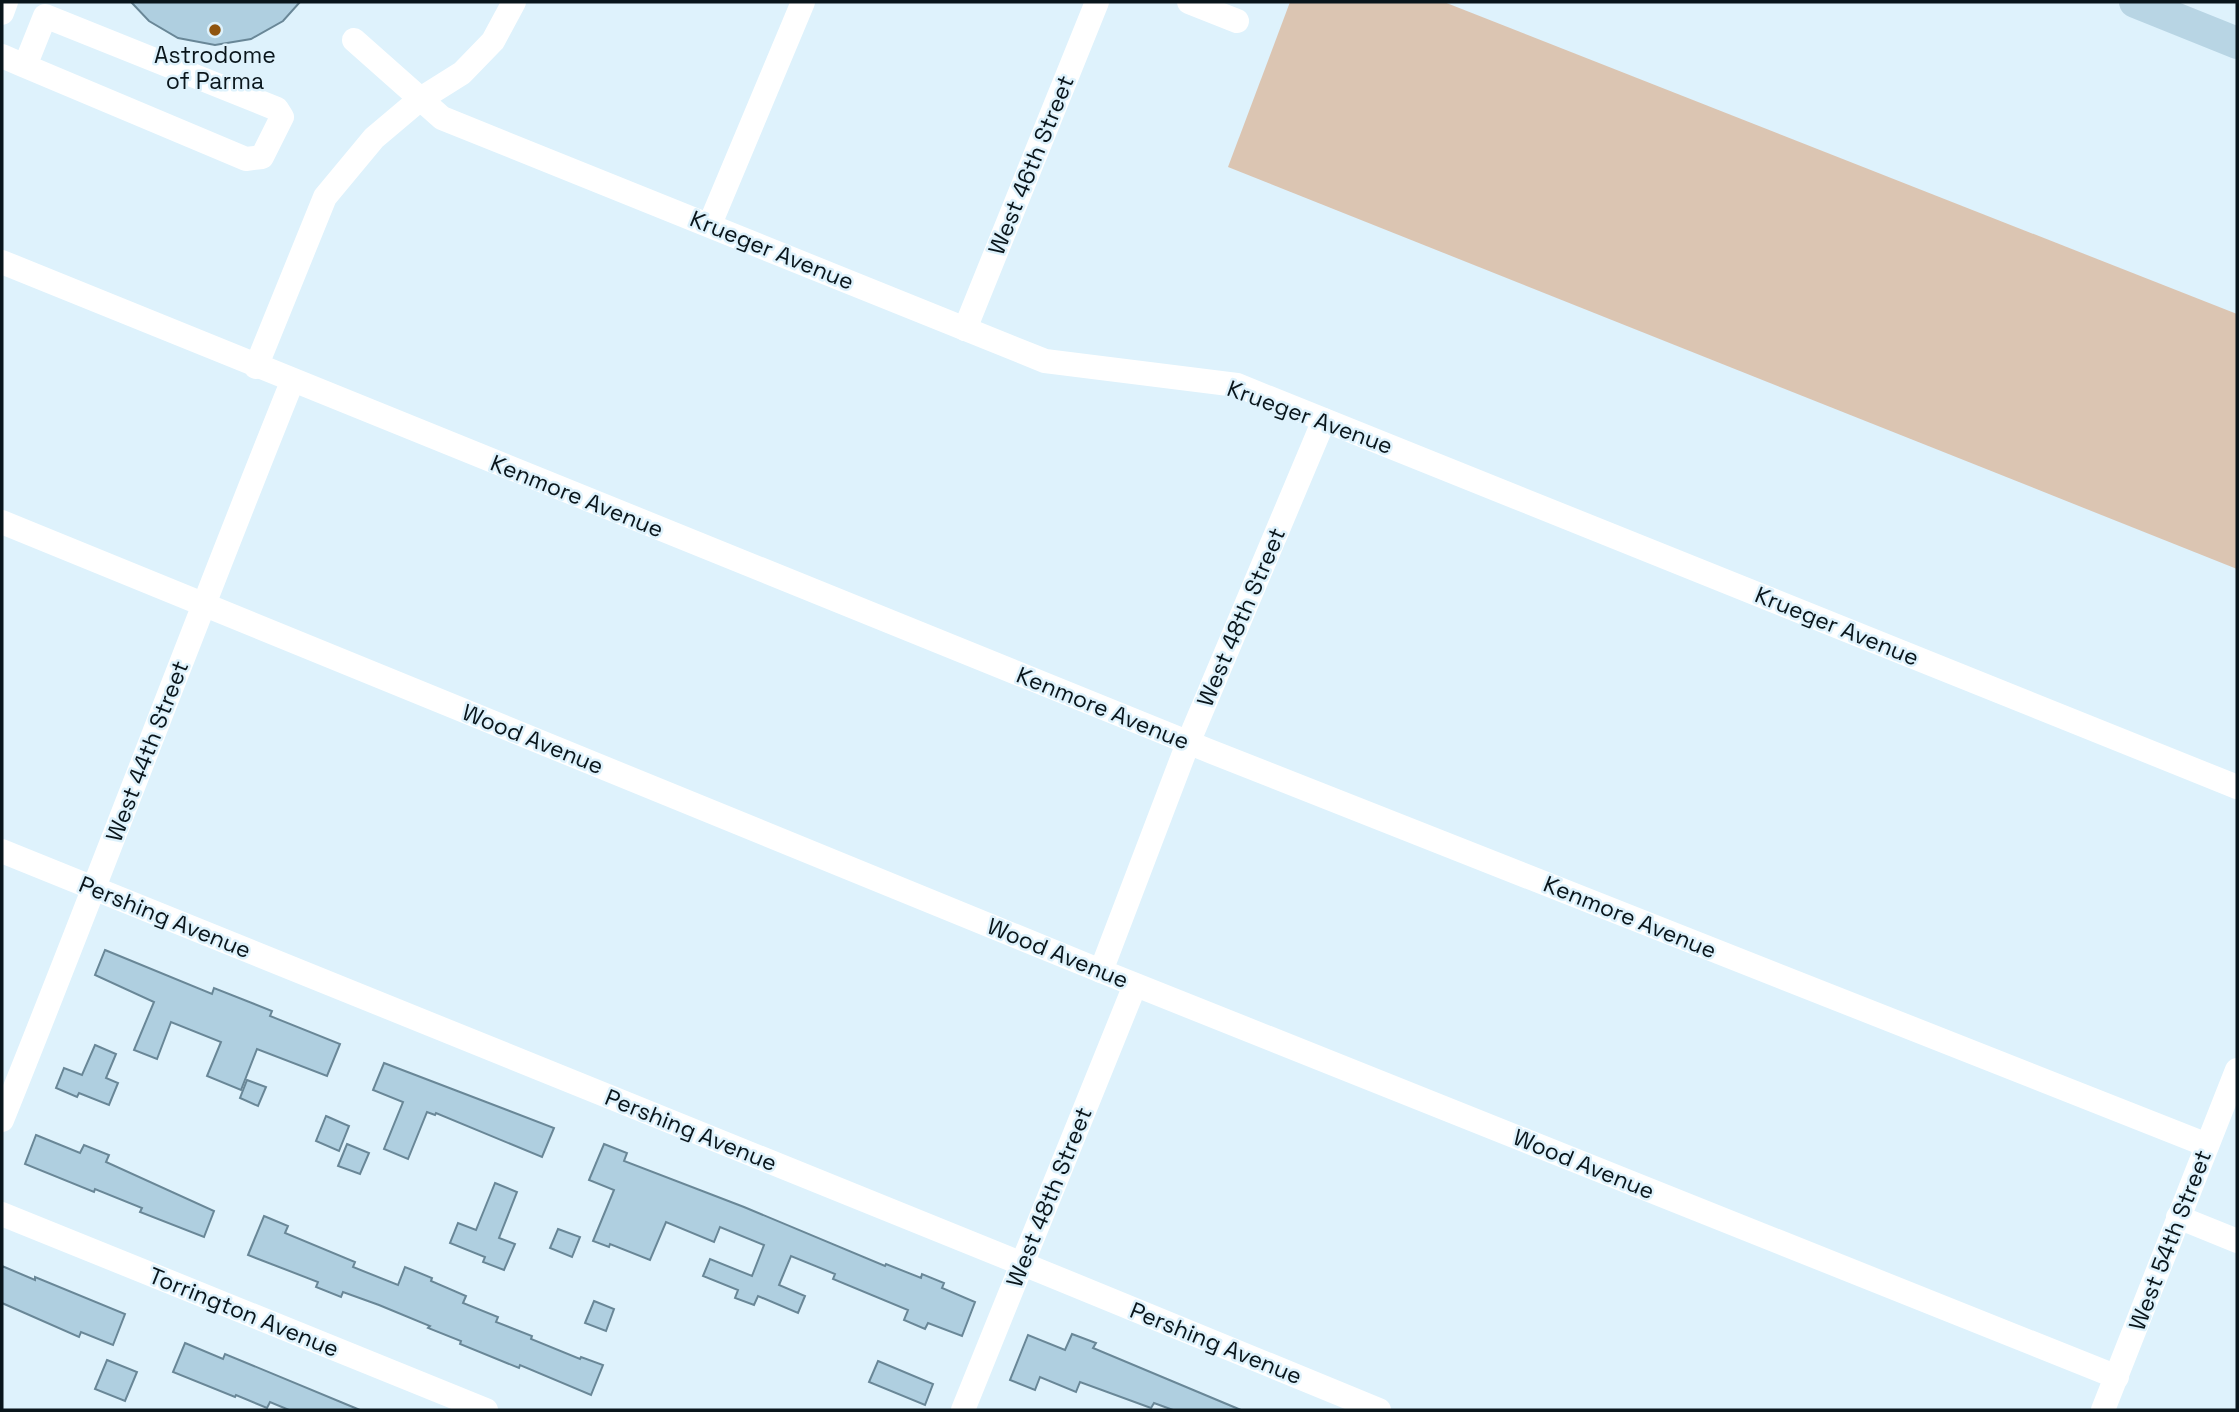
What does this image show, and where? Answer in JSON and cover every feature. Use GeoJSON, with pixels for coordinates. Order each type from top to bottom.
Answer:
{"type":"FeatureCollection","features":[{"type":"Feature","properties":{"kind":"main road"},"geometry":{"type":"LineString","coordinates":[[2135,2],[2237,43]]}},
{"type":"Feature","properties":{"kind":"street"},"geometry":{"type":"LineString","coordinates":[[2,13],[6,2]]}},
{"type":"Feature","properties":{"kind":"street"},"geometry":{"type":"LineString","coordinates":[[256,366],[325,197],[374,138],[419,100],[462,73],[493,41],[514,2]]}},
{"type":"Feature","properties":{"kind":"street"},"geometry":{"type":"LineString","coordinates":[[710,225],[803,2]]}},
{"type":"Feature","properties":{"kind":"street","name":"West 46th Street"},"geometry":{"type":"LineString","coordinates":[[965,329],[1097,2]]}},
{"type":"Feature","properties":{"kind":"street"},"geometry":{"type":"LineString","coordinates":[[1189,2],[1237,21]]}},
{"type":"Feature","properties":{"kind":"street"},"geometry":{"type":"LineString","coordinates":[[2,56],[25,66],[246,159],[262,157],[282,117],[277,109],[48,9],[25,66]]}},
{"type":"Feature","properties":{"kind":"street","name":"Krueger Avenue"},"geometry":{"type":"LineString","coordinates":[[354,40],[442,118],[1045,361],[1237,385],[2237,787]]}},
{"type":"Feature","properties":{"kind":"street","name":"Kenmore Avenue"},"geometry":{"type":"LineString","coordinates":[[2,262],[292,382],[1188,743],[2207,1145]]}},
{"type":"Feature","properties":{"kind":"street","name":"West 44th Street"},"geometry":{"type":"LineString","coordinates":[[2,1120],[95,889],[202,605],[292,382]]}},
{"type":"Feature","properties":{"kind":"street","name":"West 48th Street"},"geometry":{"type":"LineString","coordinates":[[1101,971],[1188,743],[1324,420]]}},
{"type":"Feature","properties":{"kind":"street","name":"Wood Avenue"},"geometry":{"type":"LineString","coordinates":[[2,522],[1135,985],[2117,1377]]}},
{"type":"Feature","properties":{"kind":"street","name":"Pershing Avenue"},"geometry":{"type":"LineString","coordinates":[[2,851],[1379,1410]]}},
{"type":"Feature","properties":{"kind":"street","name":"West 48th Street"},"geometry":{"type":"LineString","coordinates":[[962,1410],[1135,985]]}},
{"type":"Feature","properties":{"kind":"street","name":"West 54th Street"},"geometry":{"type":"LineString","coordinates":[[2103,1410],[2237,1070]]}},
{"type":"Feature","properties":{"kind":"street","name":"Torrington Avenue"},"geometry":{"type":"LineString","coordinates":[[2,1214],[486,1410]]}},
{"type":"Feature","properties":{"kind":"street"},"geometry":{"type":"LineString","coordinates":[[2178,1217],[2237,1241]]}},
{"type":"Feature","properties":{"kind":"shaded area"},"geometry":{"type":"Polygon","coordinates":[[[1290,2],[1444,2],[2237,314],[2237,569],[1228,167],[1290,2]]]}},
{"type":"Feature","properties":{"kind":"building","name":"Astrodome of Parma"},"geometry":{"type":"Polygon","coordinates":[[[131,2],[300,2],[283,21],[251,39],[215,45],[178,38],[149,21],[131,2]]]}},
{"type":"Feature","properties":{"kind":"building"},"geometry":{"type":"Polygon","coordinates":[[[105,950],[212,994],[214,988],[272,1011],[270,1016],[340,1044],[327,1076],[257,1049],[241,1090],[207,1076],[221,1042],[171,1022],[157,1059],[134,1050],[154,1002],[95,975],[105,950]]]}},
{"type":"Feature","properties":{"kind":"building"},"geometry":{"type":"Polygon","coordinates":[[[95,1045],[116,1054],[106,1078],[118,1083],[109,1105],[79,1093],[77,1097],[56,1088],[64,1068],[82,1075],[95,1045]]]}},
{"type":"Feature","properties":{"kind":"building"},"geometry":{"type":"Polygon","coordinates":[[[384,1063],[554,1128],[542,1157],[436,1113],[427,1112],[408,1159],[384,1149],[403,1102],[373,1090],[384,1063]]]}},
{"type":"Feature","properties":{"kind":"building"},"geometry":{"type":"Polygon","coordinates":[[[247,1080],[266,1087],[258,1106],[240,1098],[247,1080]]]}},
{"type":"Feature","properties":{"kind":"building"},"geometry":{"type":"Polygon","coordinates":[[[326,1116],[349,1126],[339,1151],[316,1141],[326,1116]]]}},
{"type":"Feature","properties":{"kind":"building"},"geometry":{"type":"Polygon","coordinates":[[[36,1135],[80,1153],[84,1145],[109,1155],[106,1162],[214,1211],[204,1237],[140,1212],[142,1208],[25,1164],[36,1135]]]}},
{"type":"Feature","properties":{"kind":"building"},"geometry":{"type":"Polygon","coordinates":[[[347,1144],[369,1153],[360,1174],[338,1166],[347,1144]]]}},
{"type":"Feature","properties":{"kind":"building"},"geometry":{"type":"Polygon","coordinates":[[[604,1144],[627,1153],[624,1161],[744,1207],[885,1266],[886,1264],[921,1278],[922,1274],[944,1283],[942,1288],[975,1302],[962,1336],[928,1323],[925,1329],[904,1320],[908,1310],[833,1279],[835,1274],[791,1256],[779,1285],[805,1296],[798,1313],[758,1296],[754,1305],[735,1298],[738,1290],[703,1276],[710,1259],[752,1276],[764,1245],[720,1227],[714,1242],[666,1222],[650,1260],[610,1244],[609,1247],[593,1241],[614,1190],[589,1180],[604,1144]]]}},
{"type":"Feature","properties":{"kind":"building"},"geometry":{"type":"Polygon","coordinates":[[[495,1183],[517,1192],[499,1238],[515,1244],[504,1270],[483,1262],[485,1257],[450,1243],[458,1223],[476,1230],[495,1183]]]}},
{"type":"Feature","properties":{"kind":"building"},"geometry":{"type":"Polygon","coordinates":[[[264,1216],[288,1226],[285,1233],[355,1262],[353,1267],[398,1285],[405,1267],[466,1296],[463,1303],[498,1317],[496,1322],[580,1359],[581,1357],[603,1365],[591,1395],[520,1365],[519,1368],[460,1344],[461,1341],[428,1328],[430,1326],[379,1305],[343,1292],[341,1297],[316,1287],[318,1282],[248,1255],[264,1216]]]}},
{"type":"Feature","properties":{"kind":"building"},"geometry":{"type":"Polygon","coordinates":[[[558,1229],[580,1237],[572,1257],[550,1248],[558,1229]]]}},
{"type":"Feature","properties":{"kind":"building"},"geometry":{"type":"Polygon","coordinates":[[[2,1266],[125,1314],[113,1345],[81,1332],[79,1337],[2,1303],[2,1266]]]}},
{"type":"Feature","properties":{"kind":"building"},"geometry":{"type":"Polygon","coordinates":[[[594,1301],[614,1309],[606,1331],[585,1323],[594,1301]]]}},
{"type":"Feature","properties":{"kind":"building"},"geometry":{"type":"Polygon","coordinates":[[[1072,1334],[1096,1343],[1093,1348],[1241,1410],[1173,1410],[1154,1403],[1151,1408],[1080,1382],[1076,1392],[1040,1377],[1035,1390],[1010,1380],[1028,1335],[1065,1350],[1072,1334]]]}},
{"type":"Feature","properties":{"kind":"building"},"geometry":{"type":"Polygon","coordinates":[[[185,1343],[223,1359],[225,1354],[360,1410],[289,1410],[270,1402],[267,1408],[236,1395],[235,1397],[173,1372],[185,1343]]]}},
{"type":"Feature","properties":{"kind":"building"},"geometry":{"type":"Polygon","coordinates":[[[107,1360],[137,1372],[125,1401],[95,1389],[107,1360]]]}},
{"type":"Feature","properties":{"kind":"building"},"geometry":{"type":"Polygon","coordinates":[[[878,1361],[933,1384],[925,1405],[869,1382],[878,1361]]]}},
{"type":"Feature","properties":{"kind":"place","name":"Astrodome of Parma"},"geometry":{"type":"Point","coordinates":[215,30]}}]}
